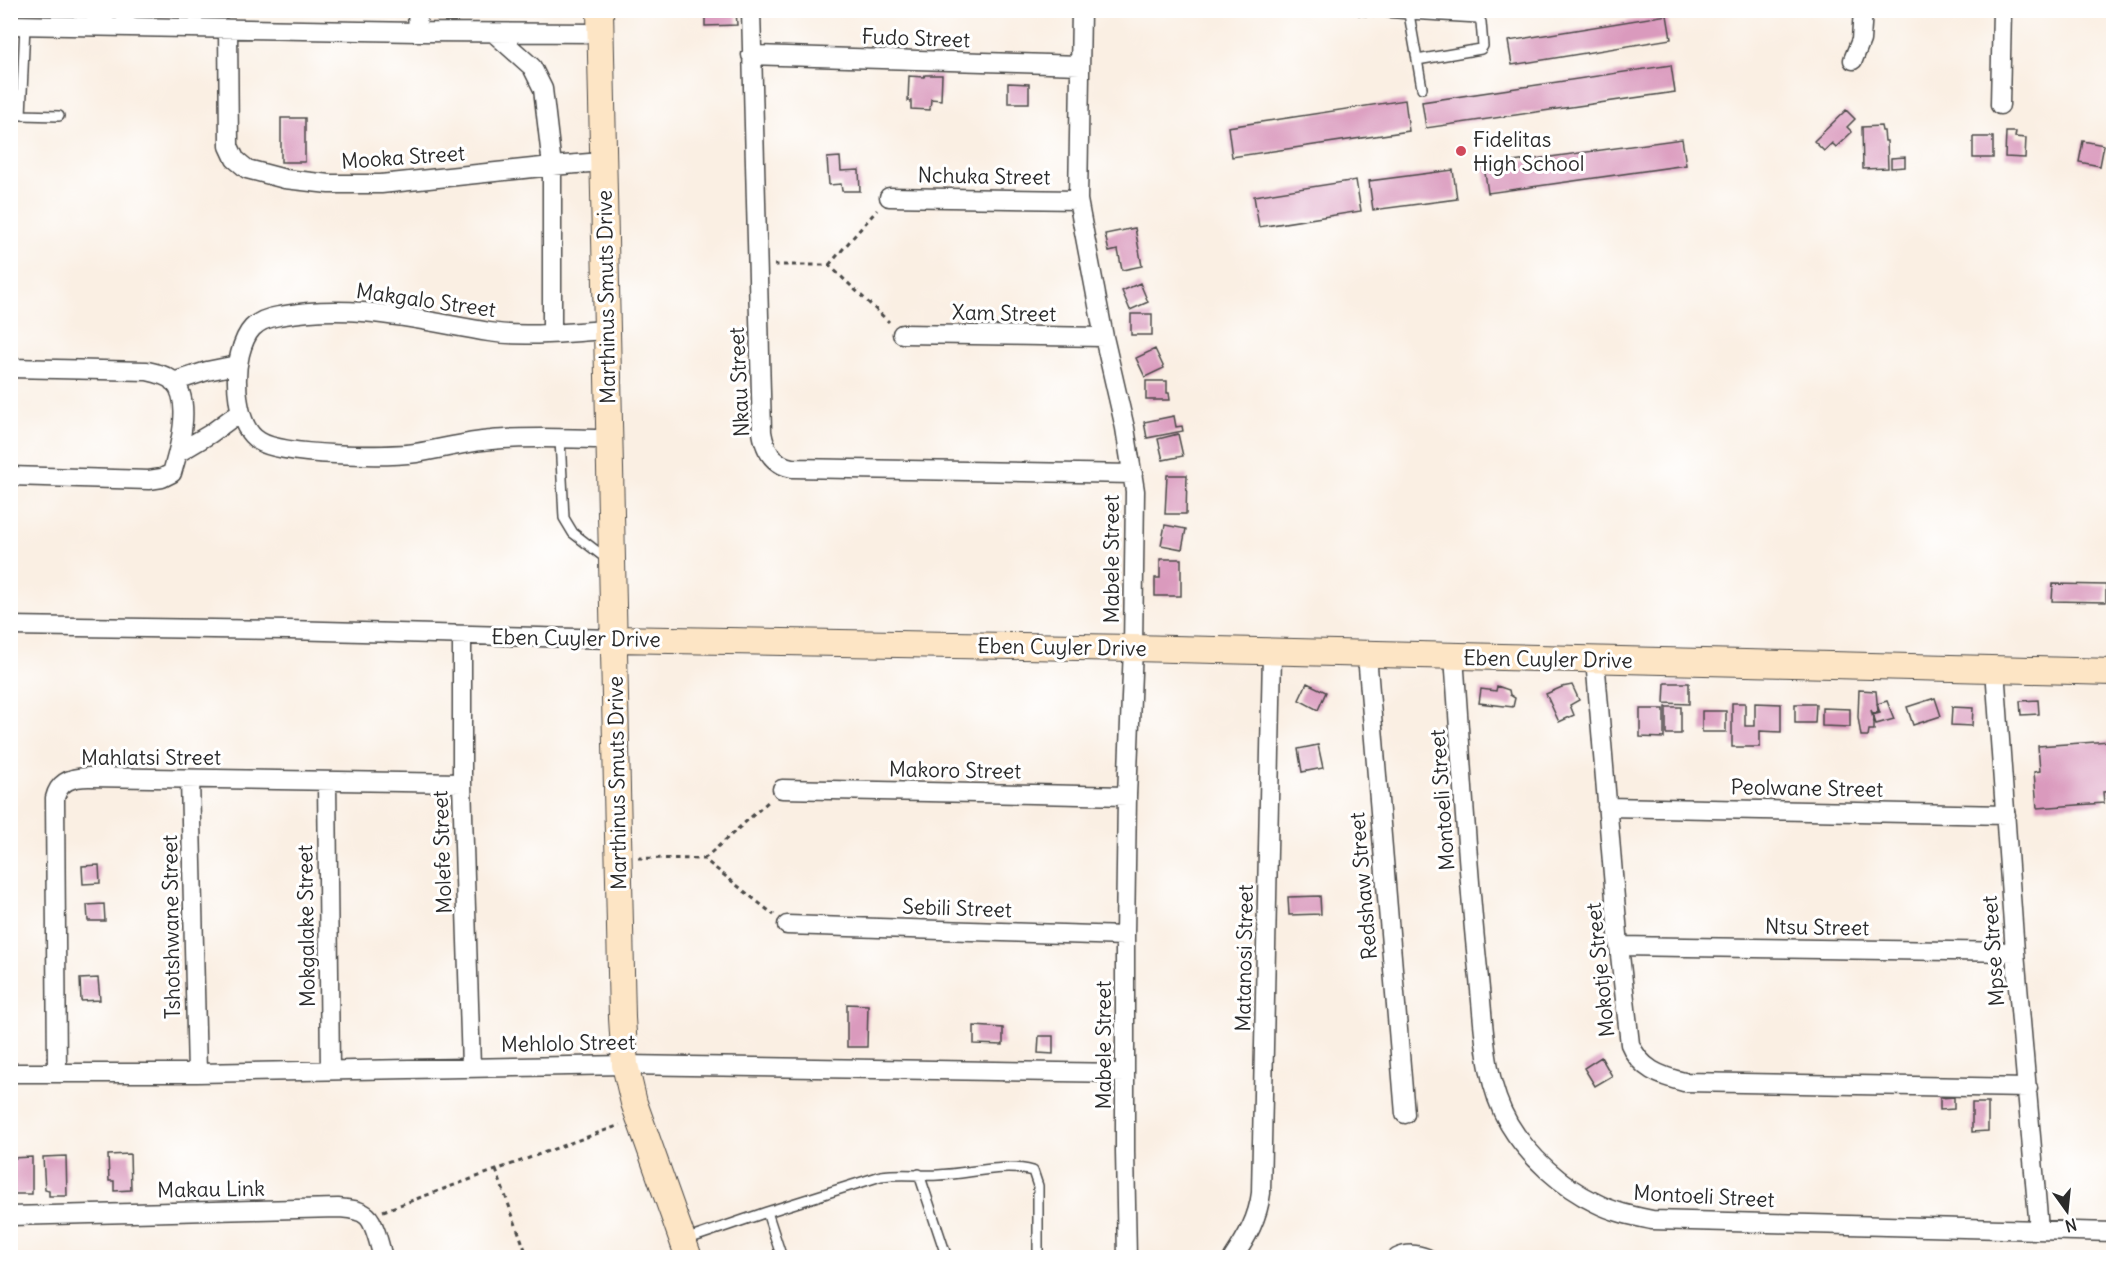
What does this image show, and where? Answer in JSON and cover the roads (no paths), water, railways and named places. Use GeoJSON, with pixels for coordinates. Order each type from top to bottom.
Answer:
{"type":"FeatureCollection","features":[{"type":"Feature","properties":{"kind":"street"},"geometry":{"type":"LineString","coordinates":[[417,10],[418,32]]}},
{"type":"Feature","properties":{"kind":"street","name":"Nkau Street"},"geometry":{"type":"LineString","coordinates":[[751,10],[762,432],[766,448],[773,459],[780,465],[792,468],[1133,474]]}},
{"type":"Feature","properties":{"kind":"street","name":"Mabele Street"},"geometry":{"type":"LineString","coordinates":[[1081,10],[1078,200],[1133,474],[1133,648],[1127,796],[1125,936],[1127,1257]]}},
{"type":"Feature","properties":{"kind":"street"},"geometry":{"type":"LineString","coordinates":[[1853,60],[1861,40],[1863,10]]}},
{"type":"Feature","properties":{"kind":"street"},"geometry":{"type":"LineString","coordinates":[[2000,105],[2002,10]]}},
{"type":"Feature","properties":{"kind":"street"},"geometry":{"type":"LineString","coordinates":[[18,25],[494,33],[600,22]]}},
{"type":"Feature","properties":{"kind":"street","name":"Marthinus Smuts Drive"},"geometry":{"type":"LineString","coordinates":[[600,22],[618,858],[625,1065],[640,1118],[686,1249]]}},
{"type":"Feature","properties":{"kind":"street","name":"Mooka Street"},"geometry":{"type":"LineString","coordinates":[[228,29],[229,146],[238,163],[247,169],[296,181],[370,184],[602,162]]}},
{"type":"Feature","properties":{"kind":"street"},"geometry":{"type":"LineString","coordinates":[[494,33],[532,67],[543,89],[552,166],[552,333]]}},
{"type":"Feature","properties":{"kind":"street","name":"Fudo Street"},"geometry":{"type":"LineString","coordinates":[[751,55],[1080,65]]}},
{"type":"Feature","properties":{"kind":"street","name":"Nchuka Street"},"geometry":{"type":"LineString","coordinates":[[888,197],[1078,200]]}},
{"type":"Feature","properties":{"kind":"street","name":"Makgalo Street"},"geometry":{"type":"LineString","coordinates":[[607,330],[509,334],[363,311],[310,313],[267,319],[249,330],[244,338],[237,364],[240,412],[244,427],[253,437],[267,446],[286,450],[386,455],[415,453],[494,439],[609,439]]}},
{"type":"Feature","properties":{"kind":"street","name":"Xam Street"},"geometry":{"type":"LineString","coordinates":[[902,334],[1104,337]]}},
{"type":"Feature","properties":{"kind":"street"},"geometry":{"type":"LineString","coordinates":[[173,382],[237,364]]}},
{"type":"Feature","properties":{"kind":"street"},"geometry":{"type":"LineString","coordinates":[[10,368],[158,373],[179,388],[184,410],[178,453],[172,473],[162,478],[149,480],[10,476]]}},
{"type":"Feature","properties":{"kind":"street"},"geometry":{"type":"LineString","coordinates":[[178,453],[210,434],[240,412]]}},
{"type":"Feature","properties":{"kind":"street","name":"Eben Cuyler Drive"},"geometry":{"type":"LineString","coordinates":[[10,626],[1133,648],[2114,672]]}},
{"type":"Feature","properties":{"kind":"street","name":"Molefe Street"},"geometry":{"type":"LineString","coordinates":[[462,635],[462,783],[471,1066]]}},
{"type":"Feature","properties":{"kind":"street","name":"Matanosi Street"},"geometry":{"type":"LineString","coordinates":[[1233,1257],[1254,1221],[1261,1193],[1272,653]]}},
{"type":"Feature","properties":{"kind":"street","name":"Redshaw Street"},"geometry":{"type":"LineString","coordinates":[[1366,655],[1405,1114]]}},
{"type":"Feature","properties":{"kind":"street","name":"Montoeli Street"},"geometry":{"type":"LineString","coordinates":[[1454,657],[1473,927],[1487,1060],[1497,1096],[1508,1123],[1536,1158],[1577,1192],[1596,1204],[1624,1214],[1652,1220],[2114,1232]]}},
{"type":"Feature","properties":{"kind":"street","name":"Mokotje Street"},"geometry":{"type":"LineString","coordinates":[[1595,659],[1619,946],[1630,1044],[1641,1062],[1651,1071],[1684,1082],[2028,1088]]}},
{"type":"Feature","properties":{"kind":"street","name":"Mpse Street"},"geometry":{"type":"LineString","coordinates":[[1995,669],[2015,952],[2039,1229]]}},
{"type":"Feature","properties":{"kind":"street","name":"Mahlatsi Street"},"geometry":{"type":"LineString","coordinates":[[57,1073],[54,798],[65,782],[81,777],[462,783]]}},
{"type":"Feature","properties":{"kind":"street","name":"Tshotshwane Street"},"geometry":{"type":"LineString","coordinates":[[189,779],[197,1073]]}},
{"type":"Feature","properties":{"kind":"street","name":"Mokgalake Street"},"geometry":{"type":"LineString","coordinates":[[327,782],[330,1070]]}},
{"type":"Feature","properties":{"kind":"street","name":"Makoro Street"},"geometry":{"type":"LineString","coordinates":[[782,789],[1127,796]]}},
{"type":"Feature","properties":{"kind":"street","name":"Peolwane Street"},"geometry":{"type":"LineString","coordinates":[[1607,807],[2006,814]]}},
{"type":"Feature","properties":{"kind":"street","name":"Sebili Street"},"geometry":{"type":"LineString","coordinates":[[787,925],[1125,936]]}},
{"type":"Feature","properties":{"kind":"street","name":"Ntsu Street"},"geometry":{"type":"LineString","coordinates":[[1619,946],[2015,952]]}},
{"type":"Feature","properties":{"kind":"street","name":"Mehlolo Street"},"geometry":{"type":"LineString","coordinates":[[10,1073],[197,1073],[471,1066],[625,1065],[1125,1073]]}},
{"type":"Feature","properties":{"kind":"street","name":"Makau Link"},"geometry":{"type":"LineString","coordinates":[[10,1216],[338,1208],[355,1210],[368,1216],[379,1240],[383,1257]]}},
{"type":"Feature","properties":{"kind":"street"},"geometry":{"type":"LineString","coordinates":[[1397,1257],[1404,1254],[1415,1254],[1427,1257]]}},
{"type":"Feature","properties":{"kind":"lane"},"geometry":{"type":"LineString","coordinates":[[1361,10],[1478,18],[1481,22],[1483,46],[1481,49],[1417,60]]}},
{"type":"Feature","properties":{"kind":"lane"},"geometry":{"type":"LineString","coordinates":[[1409,14],[1422,88]]}},
{"type":"Feature","properties":{"kind":"lane"},"geometry":{"type":"LineString","coordinates":[[18,25],[21,115]]}},
{"type":"Feature","properties":{"kind":"lane"},"geometry":{"type":"LineString","coordinates":[[10,115],[59,116]]}},
{"type":"Feature","properties":{"kind":"lane"},"geometry":{"type":"LineString","coordinates":[[560,439],[564,518],[573,533],[612,563]]}},
{"type":"Feature","properties":{"kind":"lane"},"geometry":{"type":"LineString","coordinates":[[686,1249],[767,1212],[881,1176],[937,1175],[1017,1167],[1033,1171],[1038,1186],[1038,1257]]}},
{"type":"Feature","properties":{"kind":"lane"},"geometry":{"type":"LineString","coordinates":[[919,1174],[945,1252],[943,1257]]}},
{"type":"Feature","properties":{"kind":"lane"},"geometry":{"type":"LineString","coordinates":[[767,1212],[782,1257]]}},
{"type":"Feature","properties":{"kind":"place","name":"Fidelitas High School"},"geometry":{"type":"Point","coordinates":[1461,151]}}]}
